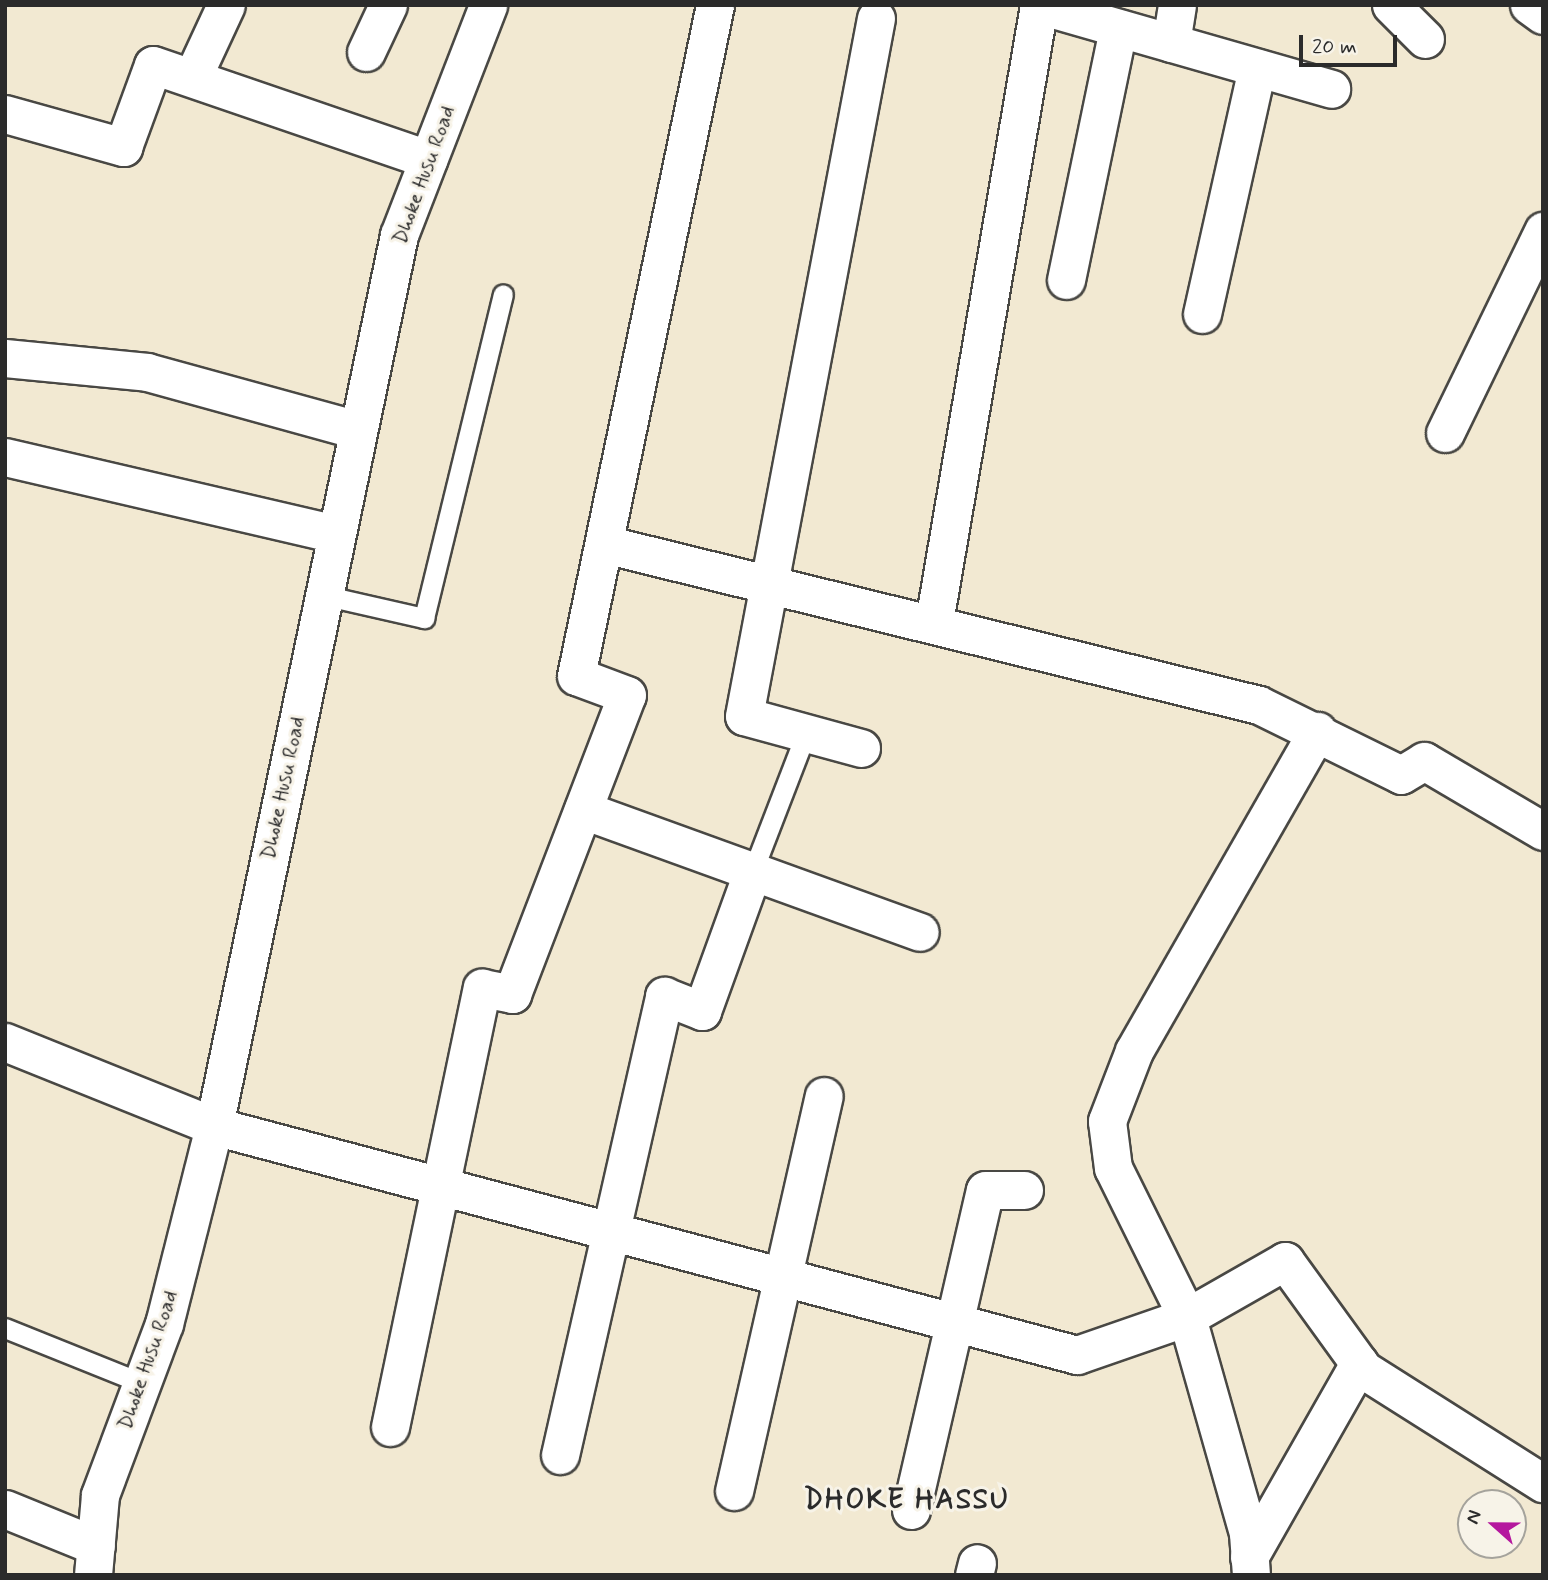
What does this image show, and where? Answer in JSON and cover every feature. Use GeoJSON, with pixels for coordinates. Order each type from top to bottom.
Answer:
{"type":"FeatureCollection","features":[{"type":"Feature","properties":{"kind":"street"},"geometry":{"type":"LineString","coordinates":[[193,75],[226,5]]}},
{"type":"Feature","properties":{"kind":"street"},"geometry":{"type":"LineString","coordinates":[[366,52],[388,5]]}},
{"type":"Feature","properties":{"kind":"street","name":"Dhoke Husu Road"},"geometry":{"type":"LineString","coordinates":[[94,1560],[100,1495],[164,1324],[214,1126],[399,235],[488,5]]}},
{"type":"Feature","properties":{"kind":"street"},"geometry":{"type":"LineString","coordinates":[[390,1427],[482,988],[512,994],[626,695],[576,676],[715,5]]}},
{"type":"Feature","properties":{"kind":"street"},"geometry":{"type":"LineString","coordinates":[[934,622],[1039,5],[1331,89]]}},
{"type":"Feature","properties":{"kind":"street"},"geometry":{"type":"LineString","coordinates":[[1171,43],[1177,5]]}},
{"type":"Feature","properties":{"kind":"street"},"geometry":{"type":"LineString","coordinates":[[1391,5],[1425,39]]}},
{"type":"Feature","properties":{"kind":"street"},"geometry":{"type":"LineString","coordinates":[[1529,5],[1543,15]]}},
{"type":"Feature","properties":{"kind":"street"},"geometry":{"type":"LineString","coordinates":[[861,748],[744,716],[876,18]]}},
{"type":"Feature","properties":{"kind":"street"},"geometry":{"type":"LineString","coordinates":[[1066,280],[1118,28]]}},
{"type":"Feature","properties":{"kind":"street"},"geometry":{"type":"LineString","coordinates":[[7,120],[123,147],[153,65],[193,75],[428,159]]}},
{"type":"Feature","properties":{"kind":"street"},"geometry":{"type":"LineString","coordinates":[[1202,314],[1257,68]]}},
{"type":"Feature","properties":{"kind":"street"},"geometry":{"type":"LineString","coordinates":[[1445,433],[1543,232]]}},
{"type":"Feature","properties":{"kind":"street"},"geometry":{"type":"LineString","coordinates":[[5,358],[147,372],[358,430]]}},
{"type":"Feature","properties":{"kind":"street"},"geometry":{"type":"LineString","coordinates":[[5,457],[336,534]]}},
{"type":"Feature","properties":{"kind":"street"},"geometry":{"type":"LineString","coordinates":[[604,544],[934,622],[1259,705],[1317,731],[1401,775],[1424,761],[1543,831]]}},
{"type":"Feature","properties":{"kind":"street"},"geometry":{"type":"LineString","coordinates":[[1250,1566],[1187,1317],[1113,1168],[1107,1122],[1134,1051],[1317,731]]}},
{"type":"Feature","properties":{"kind":"street"},"geometry":{"type":"LineString","coordinates":[[583,810],[920,933]]}},
{"type":"Feature","properties":{"kind":"street"},"geometry":{"type":"LineString","coordinates":[[560,1455],[664,996],[702,1011],[752,873]]}},
{"type":"Feature","properties":{"kind":"street"},"geometry":{"type":"LineString","coordinates":[[5,1042],[214,1126],[1077,1355],[1187,1317],[1285,1261],[1359,1363],[1543,1483]]}},
{"type":"Feature","properties":{"kind":"street"},"geometry":{"type":"LineString","coordinates":[[734,1491],[781,1275],[824,1096]]}},
{"type":"Feature","properties":{"kind":"street"},"geometry":{"type":"LineString","coordinates":[[911,1510],[985,1190],[1024,1190]]}},
{"type":"Feature","properties":{"kind":"street"},"geometry":{"type":"LineString","coordinates":[[1250,1566],[1359,1363]]}},
{"type":"Feature","properties":{"kind":"street"},"geometry":{"type":"LineString","coordinates":[[5,1509],[94,1560]]}},
{"type":"Feature","properties":{"kind":"lane"},"geometry":{"type":"LineString","coordinates":[[323,595],[424,618],[503,293]]}},
{"type":"Feature","properties":{"kind":"lane"},"geometry":{"type":"LineString","coordinates":[[752,873],[806,733]]}},
{"type":"Feature","properties":{"kind":"lane"},"geometry":{"type":"LineString","coordinates":[[5,1328],[142,1383]]}},
{"type":"Feature","properties":{"kind":"district","name":"DHOKE HASSU"},"geometry":{"type":"Point","coordinates":[907,1501]}}]}
